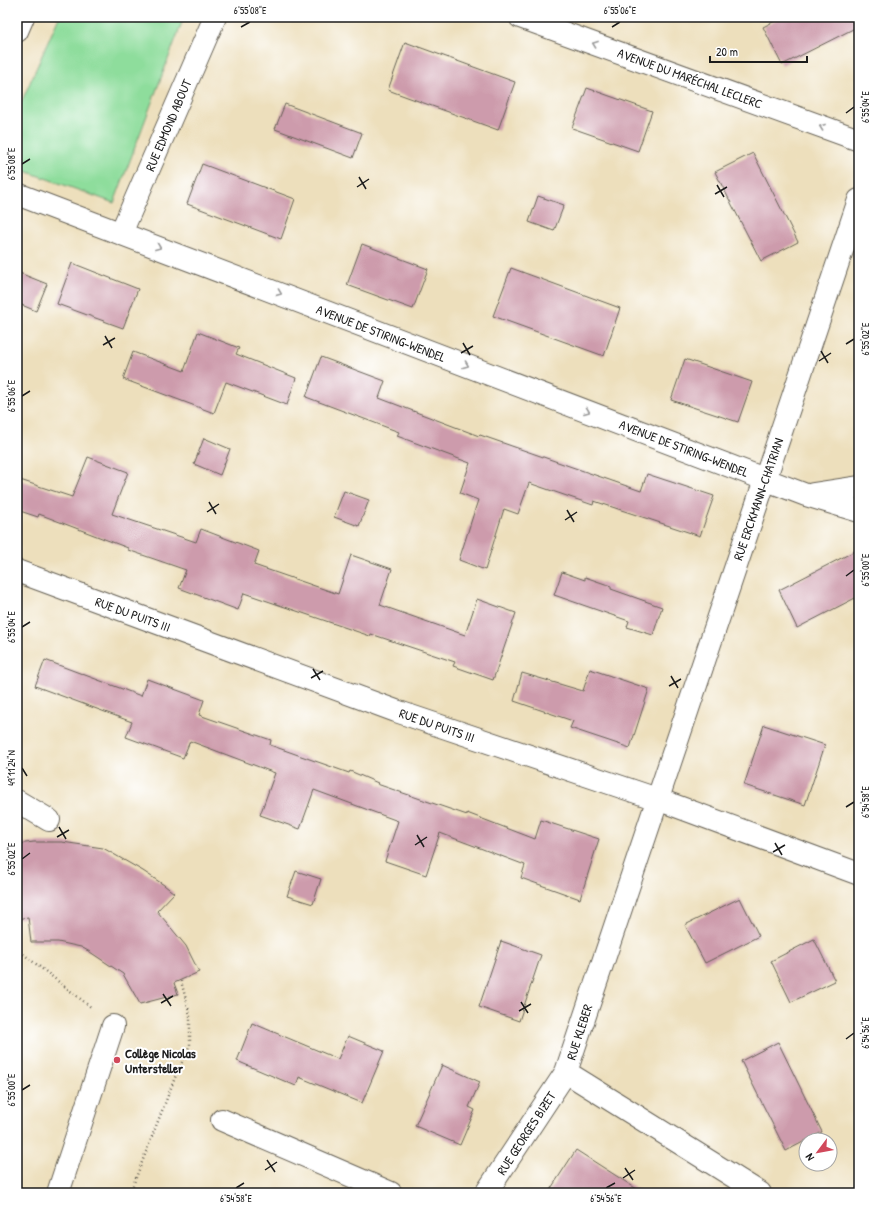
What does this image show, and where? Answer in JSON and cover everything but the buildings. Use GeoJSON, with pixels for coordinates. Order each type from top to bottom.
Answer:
{"type":"FeatureCollection","features":[{"type":"Feature","properties":{"kind":"street"},"geometry":{"type":"LineString","coordinates":[[17,31],[24,17]]}},
{"type":"Feature","properties":{"kind":"street","name":"RUE EDMOND ABOUT"},"geometry":{"type":"LineString","coordinates":[[121,233],[215,17]]}},
{"type":"Feature","properties":{"kind":"street","name":"AVENUE DU MARÉCHAL LECLERC"},"geometry":{"type":"LineString","coordinates":[[520,17],[859,140]]}},
{"type":"Feature","properties":{"kind":"street","name":"AVENUE DE STIRING-WENDEL"},"geometry":{"type":"LineString","coordinates":[[17,194],[806,495],[859,511]]}},
{"type":"Feature","properties":{"kind":"street","name":"RUE ERCKMANN-CHATRIAN"},"geometry":{"type":"LineString","coordinates":[[657,799],[859,200]]}},
{"type":"Feature","properties":{"kind":"street"},"geometry":{"type":"LineString","coordinates":[[806,495],[859,487]]}},
{"type":"Feature","properties":{"kind":"street","name":"RUE DU PUITS III"},"geometry":{"type":"LineString","coordinates":[[17,571],[396,711],[657,799],[859,874]]}},
{"type":"Feature","properties":{"kind":"street","name":"RUE KLEBER"},"geometry":{"type":"LineString","coordinates":[[657,799],[566,1072],[760,1193]]}},
{"type":"Feature","properties":{"kind":"street"},"geometry":{"type":"LineString","coordinates":[[17,801],[49,820]]}},
{"type":"Feature","properties":{"kind":"street"},"geometry":{"type":"LineString","coordinates":[[58,1193],[113,1026]]}},
{"type":"Feature","properties":{"kind":"street","name":"RUE GEORGES BIZET"},"geometry":{"type":"LineString","coordinates":[[486,1193],[566,1072]]}},
{"type":"Feature","properties":{"kind":"street"},"geometry":{"type":"LineString","coordinates":[[222,1120],[391,1193]]}},
{"type":"Feature","properties":{"kind":"path"},"geometry":{"type":"LineString","coordinates":[[17,949],[37,963],[113,1026]]}},
{"type":"Feature","properties":{"kind":"path"},"geometry":{"type":"LineString","coordinates":[[130,1193],[176,1076],[190,1045],[190,1015],[181,981]]}},
{"type":"Feature","properties":{"kind":"green space"},"geometry":{"type":"Polygon","coordinates":[[[59,17],[184,17],[114,203],[17,168],[17,112],[59,17]]]}},
{"type":"Feature","properties":{"kind":"place","name":"Collège Nicolas Untersteller"},"geometry":{"type":"Point","coordinates":[117,1060]}}]}
